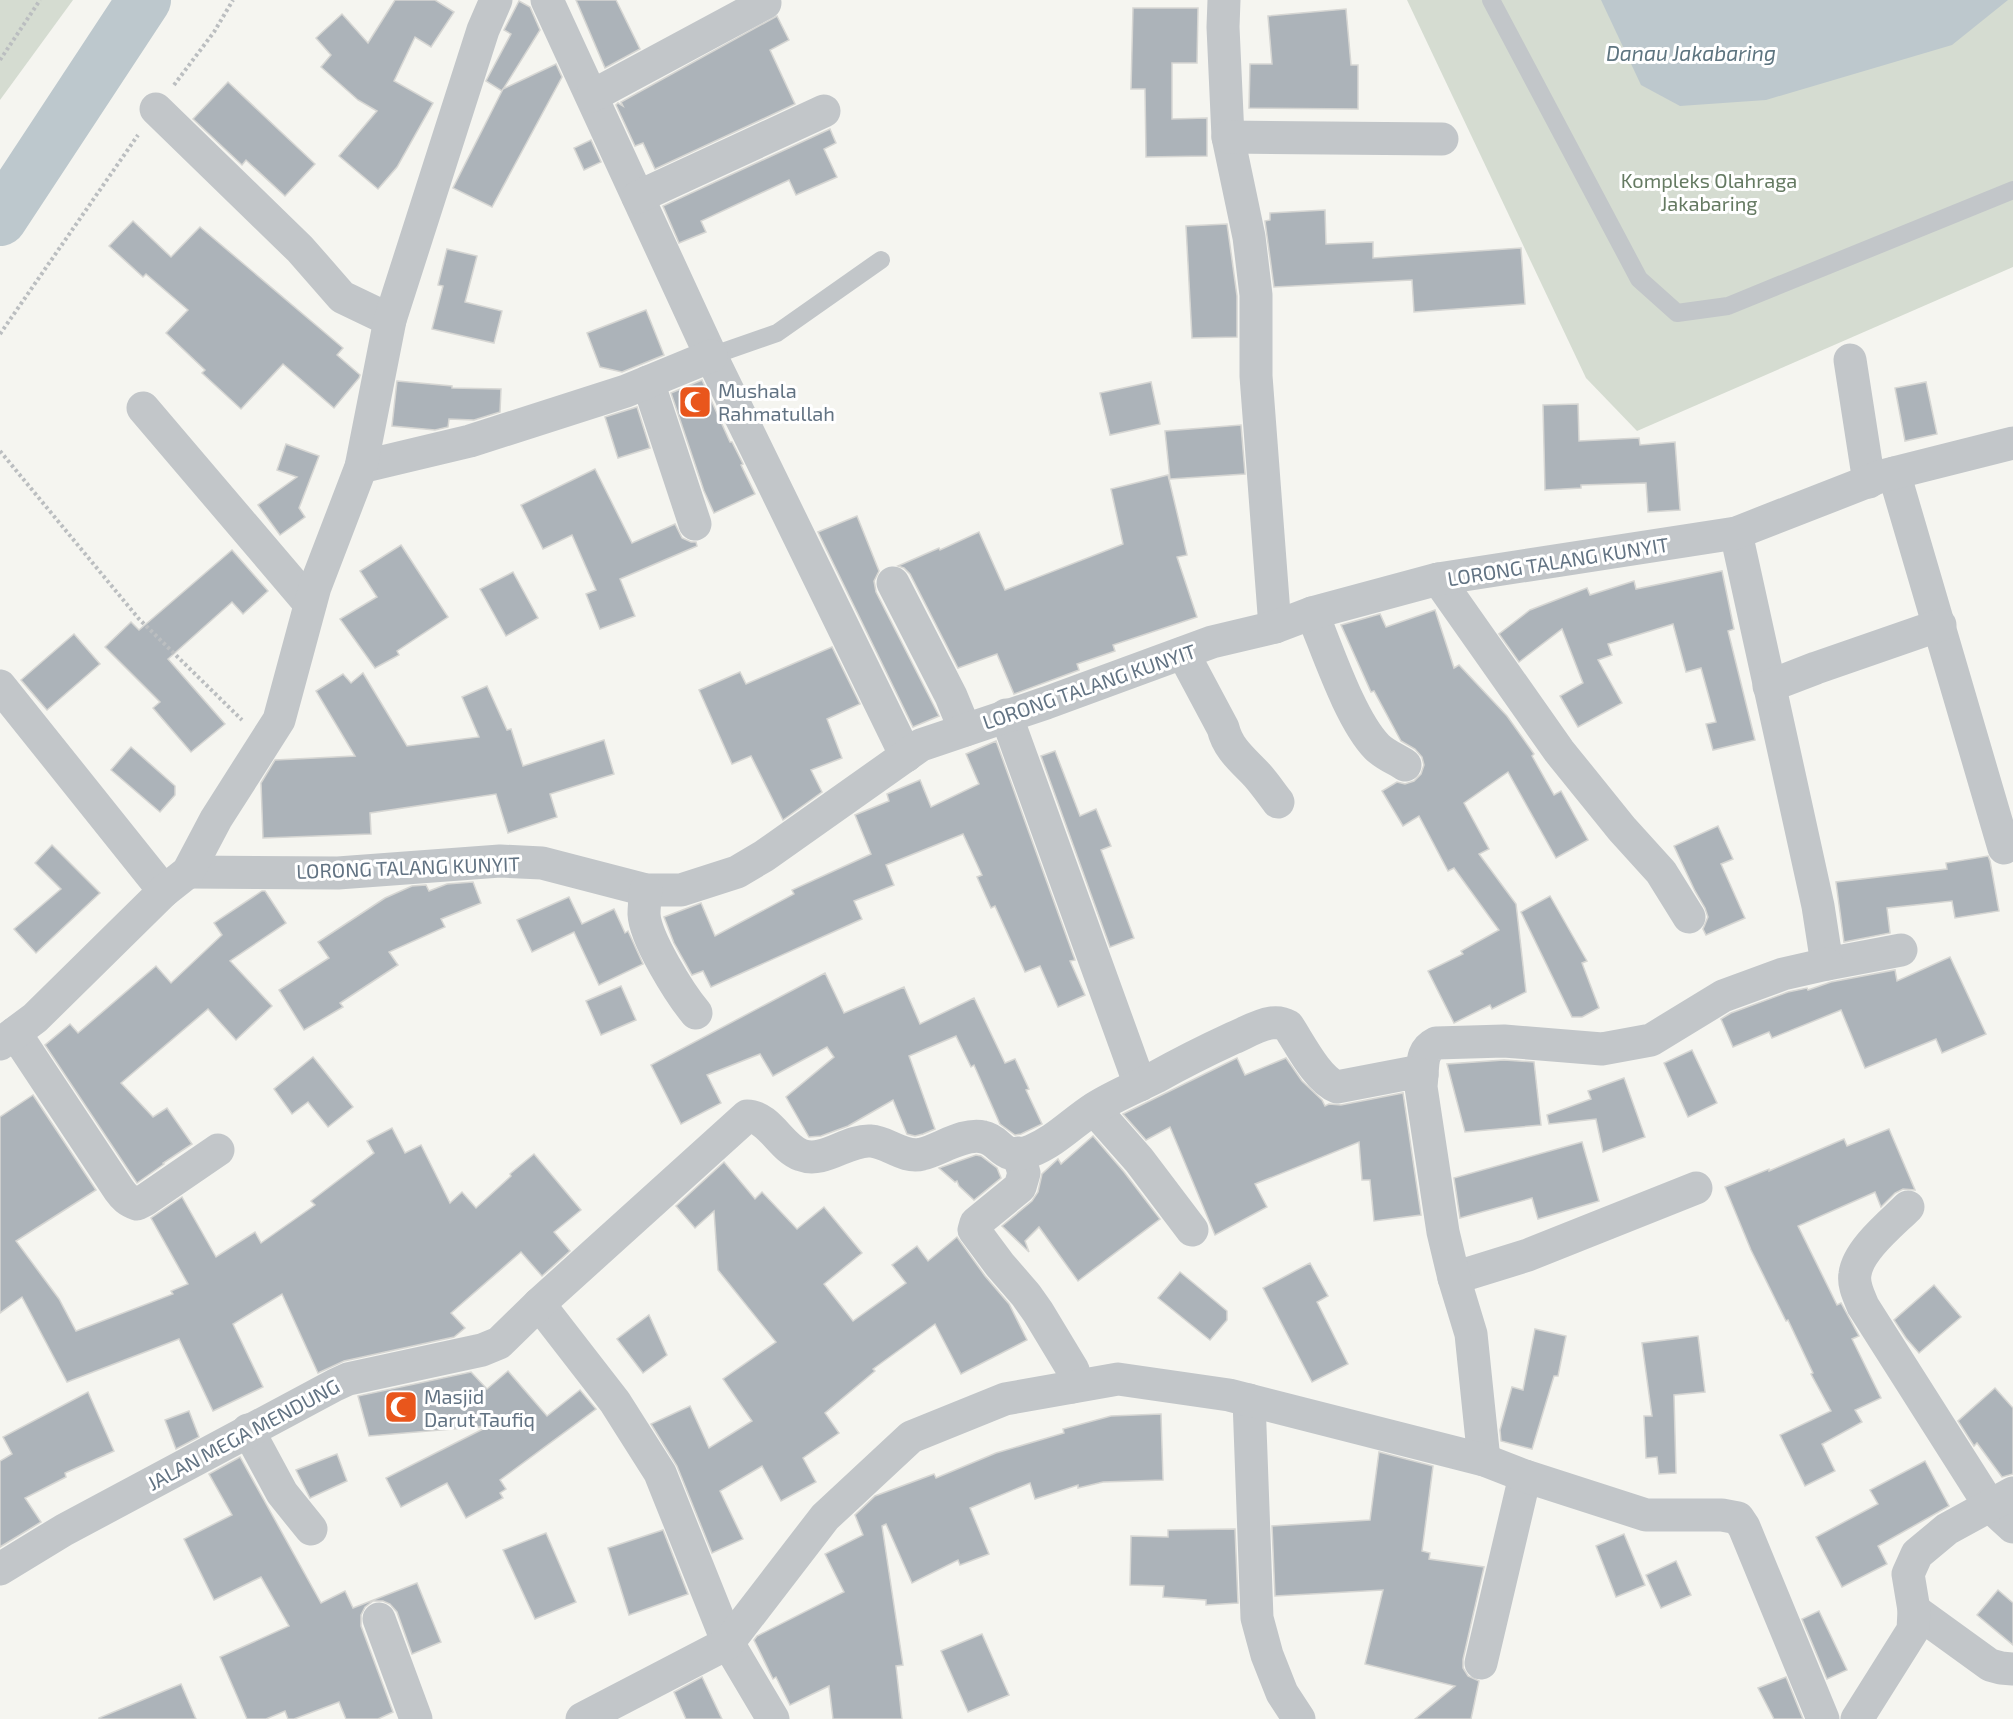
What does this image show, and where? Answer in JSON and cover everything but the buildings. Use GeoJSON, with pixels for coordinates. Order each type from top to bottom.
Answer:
{"type":"FeatureCollection","features":[{"type":"Feature","properties":{"kind":"street"},"geometry":{"type":"LineString","coordinates":[[218,1150],[145,1200],[137,1204],[131,1202],[119,1190],[7,1038],[35,1018],[176,881],[279,720],[315,587],[361,468],[390,320],[483,30],[496,0]]}},
{"type":"Feature","properties":{"kind":"street"},"geometry":{"type":"LineString","coordinates":[[547,0],[711,356],[906,756]]}},
{"type":"Feature","properties":{"kind":"street"},"geometry":{"type":"LineString","coordinates":[[1224,0],[1228,136],[1249,237],[1256,295],[1256,376],[1275,627]]}},
{"type":"Feature","properties":{"kind":"street"},"geometry":{"type":"LineString","coordinates":[[592,96],[765,3]]}},
{"type":"Feature","properties":{"kind":"street"},"geometry":{"type":"LineString","coordinates":[[156,109],[300,249],[342,297],[390,320]]}},
{"type":"Feature","properties":{"kind":"street"},"geometry":{"type":"LineString","coordinates":[[638,197],[824,111]]}},
{"type":"Feature","properties":{"kind":"street"},"geometry":{"type":"LineString","coordinates":[[1228,136],[1442,139]]}},
{"type":"Feature","properties":{"kind":"street"},"geometry":{"type":"LineString","coordinates":[[361,468],[470,441],[626,391],[711,356]]}},
{"type":"Feature","properties":{"kind":"street"},"geometry":{"type":"LineString","coordinates":[[1850,360],[1881,477],[1940,625],[2004,848]]}},
{"type":"Feature","properties":{"kind":"street"},"geometry":{"type":"LineString","coordinates":[[648,382],[695,524]]}},
{"type":"Feature","properties":{"kind":"street"},"geometry":{"type":"LineString","coordinates":[[143,408],[310,604]]}},
{"type":"Feature","properties":{"kind":"street","name":"LORONG TALANG KUNYIT"},"geometry":{"type":"LineString","coordinates":[[176,881],[338,873],[500,861],[542,863],[646,890],[681,890],[737,872],[785,843],[921,745],[1046,703],[1212,642],[1275,627],[1312,613],[1438,579],[1736,533],[1881,477],[2013,443]]}},
{"type":"Feature","properties":{"kind":"street"},"geometry":{"type":"LineString","coordinates":[[1736,533],[1818,906],[1827,964]]}},
{"type":"Feature","properties":{"kind":"street"},"geometry":{"type":"LineString","coordinates":[[1438,579],[1558,751],[1660,872],[1689,917]]}},
{"type":"Feature","properties":{"kind":"street"},"geometry":{"type":"LineString","coordinates":[[893,583],[951,696],[965,729]]}},
{"type":"Feature","properties":{"kind":"street"},"geometry":{"type":"LineString","coordinates":[[1312,613],[1353,710],[1366,734],[1379,750],[1405,765]]}},
{"type":"Feature","properties":{"kind":"street"},"geometry":{"type":"LineString","coordinates":[[1769,686],[1940,625]]}},
{"type":"Feature","properties":{"kind":"street"},"geometry":{"type":"LineString","coordinates":[[1183,653],[1223,728],[1226,740],[1278,802]]}},
{"type":"Feature","properties":{"kind":"street"},"geometry":{"type":"LineString","coordinates":[[0,686],[176,881]]}},
{"type":"Feature","properties":{"kind":"street"},"geometry":{"type":"LineString","coordinates":[[1006,715],[1140,1085]]}},
{"type":"Feature","properties":{"kind":"street"},"geometry":{"type":"LineString","coordinates":[[646,890],[644,915],[650,932],[682,996],[696,1013]]}},
{"type":"Feature","properties":{"kind":"street"},"geometry":{"type":"LineString","coordinates":[[1484,1460],[1471,1334],[1443,1232],[1421,1087],[1425,1052],[1429,1046],[1504,1041],[1602,1049],[1651,1040],[1682,1022],[1709,1002],[1783,974],[1901,950]]}},
{"type":"Feature","properties":{"kind":"street"},"geometry":{"type":"LineString","coordinates":[[1072,1387],[1072,1370],[1038,1312],[974,1230],[976,1223],[1020,1187],[1024,1173],[1018,1154],[1030,1151],[1061,1136],[1094,1109],[1203,1052],[1252,1030],[1276,1023],[1288,1026],[1320,1074],[1326,1081],[1337,1087],[1410,1073],[1422,1076]]}},
{"type":"Feature","properties":{"kind":"street"},"geometry":{"type":"LineString","coordinates":[[1094,1109],[1139,1160],[1192,1230]]}},
{"type":"Feature","properties":{"kind":"street","name":"JALAN MEGA MENDUNG"},"geometry":{"type":"LineString","coordinates":[[0,1569],[64,1530],[248,1430],[348,1379],[491,1348],[747,1116],[754,1117],[801,1156],[817,1156],[862,1140],[873,1141],[904,1153],[923,1154],[977,1136],[989,1139],[1005,1153],[1018,1154]]}},
{"type":"Feature","properties":{"kind":"street"},"geometry":{"type":"LineString","coordinates":[[1454,1278],[1528,1255],[1696,1188]]}},
{"type":"Feature","properties":{"kind":"street"},"geometry":{"type":"LineString","coordinates":[[1857,1719],[1913,1630],[1914,1610],[1908,1574],[1917,1554],[1947,1529],[2005,1509],[1863,1306],[1856,1289],[1855,1274],[1861,1257],[1908,1207]]}},
{"type":"Feature","properties":{"kind":"street"},"geometry":{"type":"LineString","coordinates":[[539,1304],[615,1402],[660,1473],[728,1643],[773,1719]]}},
{"type":"Feature","properties":{"kind":"street"},"geometry":{"type":"LineString","coordinates":[[582,1719],[728,1643],[825,1517],[911,1437],[1005,1399],[1118,1379],[1229,1395],[1484,1460],[1525,1476],[1646,1515],[1722,1515],[1738,1518],[1744,1527],[1823,1719]]}},
{"type":"Feature","properties":{"kind":"street"},"geometry":{"type":"LineString","coordinates":[[1249,1400],[1257,1618],[1282,1693],[1299,1719]]}},
{"type":"Feature","properties":{"kind":"street"},"geometry":{"type":"LineString","coordinates":[[248,1430],[282,1493],[311,1529]]}},
{"type":"Feature","properties":{"kind":"street"},"geometry":{"type":"LineString","coordinates":[[1481,1663],[1525,1476]]}},
{"type":"Feature","properties":{"kind":"street"},"geometry":{"type":"LineString","coordinates":[[1914,1610],[1990,1665],[2013,1669]]}},
{"type":"Feature","properties":{"kind":"street"},"geometry":{"type":"LineString","coordinates":[[379,1619],[416,1719]]}},
{"type":"Feature","properties":{"kind":"lane"},"geometry":{"type":"LineString","coordinates":[[1491,0],[1639,279],[1677,313],[1728,306],[2013,190]]}},
{"type":"Feature","properties":{"kind":"lane"},"geometry":{"type":"LineString","coordinates":[[711,356],[777,333],[882,260]]}},
{"type":"Feature","properties":{"kind":"path"},"geometry":{"type":"LineString","coordinates":[[0,60],[40,0]]}},
{"type":"Feature","properties":{"kind":"path"},"geometry":{"type":"LineString","coordinates":[[0,334],[156,109],[214,33],[233,0]]}},
{"type":"Feature","properties":{"kind":"path"},"geometry":{"type":"LineString","coordinates":[[0,451],[139,620],[264,741]]}},
{"type":"Feature","properties":{"kind":"green space"},"geometry":{"type":"Polygon","coordinates":[[[0,0],[73,0],[0,100],[0,0]]]}},
{"type":"Feature","properties":{"kind":"green space","name":"Kompleks Olahraga Jakabaring"},"geometry":{"type":"Polygon","coordinates":[[[1407,0],[2013,0],[2013,267],[1637,431],[1586,378],[1407,0]]]}},
{"type":"Feature","properties":{"kind":"water","name":"Danau Jakabaring"},"geometry":{"type":"Polygon","coordinates":[[[1601,0],[2008,0],[1952,45],[1766,100],[1680,106],[1641,85],[1601,0]]]}},
{"type":"Feature","properties":{"kind":"waterway"},"geometry":{"type":"LineString","coordinates":[[0,219],[144,0]]}},
{"type":"Feature","properties":{"kind":"place","name":"Mushala Rahmatullah"},"geometry":{"type":"Point","coordinates":[695,402]}},
{"type":"Feature","properties":{"kind":"place","name":"Masjid Darut Taufiq"},"geometry":{"type":"Point","coordinates":[401,1407]}}]}
